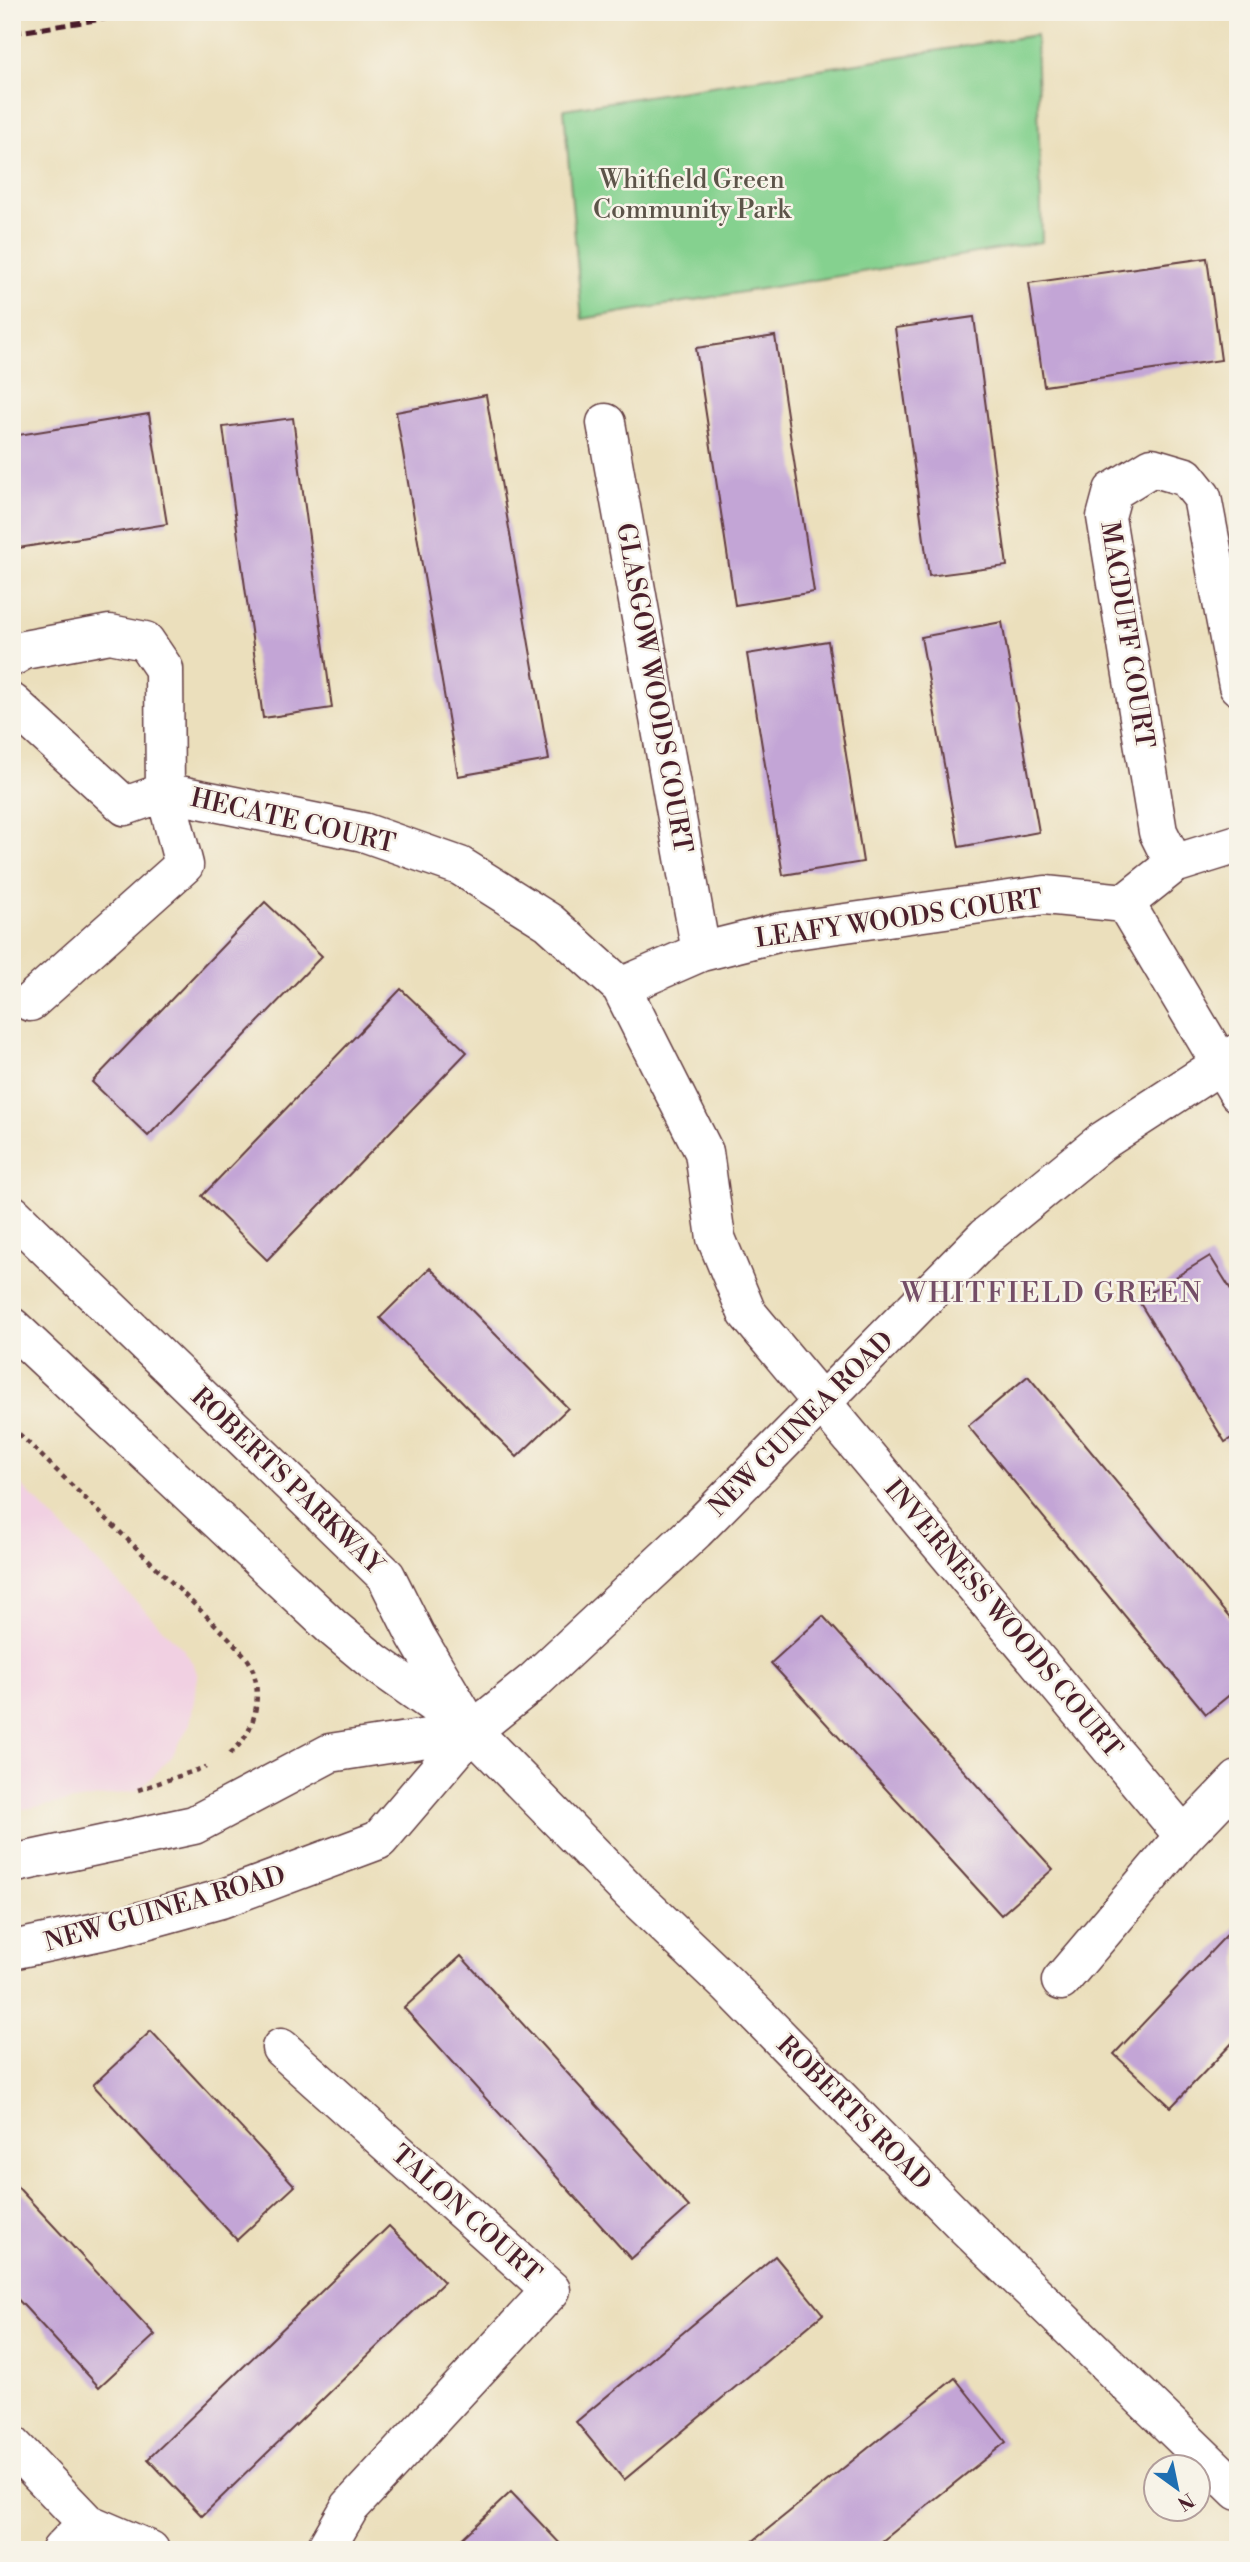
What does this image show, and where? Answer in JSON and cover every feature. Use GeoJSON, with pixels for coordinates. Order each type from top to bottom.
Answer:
{"type":"FeatureCollection","features":[{"type":"Feature","properties":{"kind":"street","name":"GLASGOW WOODS COURT"},"geometry":{"type":"LineString","coordinates":[[606,423],[701,952]]}},
{"type":"Feature","properties":{"kind":"street","name":"MACDUFF COURT"},"geometry":{"type":"LineString","coordinates":[[1174,864],[1158,832],[1106,517],[1113,491],[1152,467],[1186,477],[1202,498],[1238,686]]}},
{"type":"Feature","properties":{"kind":"street","name":"HECATE COURT"},"geometry":{"type":"LineString","coordinates":[[12,657],[24,650],[110,634],[145,641],[164,669],[165,792],[184,865],[30,1002]]}},
{"type":"Feature","properties":{"kind":"street","name":"HECATE COURT"},"geometry":{"type":"LineString","coordinates":[[12,703],[125,806],[165,792],[363,832],[460,866],[548,922],[621,987],[704,1152],[716,1238],[747,1314],[822,1402]]}},
{"type":"Feature","properties":{"kind":"street"},"geometry":{"type":"LineString","coordinates":[[1232,1070],[1125,903],[1174,864],[1238,844]]}},
{"type":"Feature","properties":{"kind":"street","name":"LEAFY WOODS COURT"},"geometry":{"type":"LineString","coordinates":[[621,987],[701,952],[781,932],[1045,895],[1125,903]]}},
{"type":"Feature","properties":{"kind":"street","name":"NEW GUINEA ROAD"},"geometry":{"type":"LineString","coordinates":[[12,1950],[120,1927],[221,1899],[379,1840],[472,1731],[534,1681],[695,1531],[985,1237],[1101,1142],[1232,1070]]}},
{"type":"Feature","properties":{"kind":"street","name":"ROBERTS PARKWAY"},"geometry":{"type":"LineString","coordinates":[[12,1214],[386,1576],[416,1636],[472,1731]]}},
{"type":"Feature","properties":{"kind":"street"},"geometry":{"type":"LineString","coordinates":[[12,1327],[332,1627],[374,1662],[472,1731]]}},
{"type":"Feature","properties":{"kind":"street","name":"INVERNESS WOODS COURT"},"geometry":{"type":"LineString","coordinates":[[822,1402],[1184,1836]]}},
{"type":"Feature","properties":{"kind":"street"},"geometry":{"type":"LineString","coordinates":[[12,1864],[194,1825],[330,1753],[472,1731]]}},
{"type":"Feature","properties":{"kind":"street","name":"ROBERTS ROAD"},"geometry":{"type":"LineString","coordinates":[[472,1731],[631,1893],[728,1985],[965,2226],[1238,2491]]}},
{"type":"Feature","properties":{"kind":"street"},"geometry":{"type":"LineString","coordinates":[[1061,1981],[1184,1836],[1238,1780]]}},
{"type":"Feature","properties":{"kind":"street","name":"TALON COURT"},"geometry":{"type":"LineString","coordinates":[[281,2048],[551,2290],[350,2507],[325,2550]]}},
{"type":"Feature","properties":{"kind":"street"},"geometry":{"type":"LineString","coordinates":[[12,2445],[87,2523],[150,2550]]}},
{"type":"Feature","properties":{"kind":"street"},"geometry":{"type":"LineString","coordinates":[[61,2550],[87,2523]]}},
{"type":"Feature","properties":{"kind":"path"},"geometry":{"type":"LineString","coordinates":[[12,1427],[230,1639],[251,1664],[256,1687],[256,1712],[247,1735],[223,1758]]}},
{"type":"Feature","properties":{"kind":"path"},"geometry":{"type":"LineString","coordinates":[[133,1791],[215,1764]]}},
{"type":"Feature","properties":{"kind":"shaded area"},"geometry":{"type":"Polygon","coordinates":[[[12,1476],[184,1650],[194,1665],[198,1677],[190,1724],[173,1754],[148,1782],[136,1791],[12,1811],[12,1476]]]}},
{"type":"Feature","properties":{"kind":"green space","name":"Whitfield Green Community Park"},"geometry":{"type":"Polygon","coordinates":[[[1036,35],[1042,242],[582,319],[564,109],[1036,35]]]}},
{"type":"Feature","properties":{"kind":"building"},"geometry":{"type":"Polygon","coordinates":[[[1207,258],[1221,360],[1044,386],[1029,283],[1207,258]]]}},
{"type":"Feature","properties":{"kind":"building"},"geometry":{"type":"Polygon","coordinates":[[[974,317],[1007,566],[929,576],[895,328],[974,317]]]}},
{"type":"Feature","properties":{"kind":"building"},"geometry":{"type":"Polygon","coordinates":[[[775,336],[814,592],[735,605],[696,348],[775,336]]]}},
{"type":"Feature","properties":{"kind":"building"},"geometry":{"type":"Polygon","coordinates":[[[486,395],[549,760],[458,776],[396,412],[486,395]]]}},
{"type":"Feature","properties":{"kind":"building"},"geometry":{"type":"Polygon","coordinates":[[[149,414],[167,524],[12,549],[12,436],[149,414]]]}},
{"type":"Feature","properties":{"kind":"building"},"geometry":{"type":"Polygon","coordinates":[[[293,418],[332,708],[263,718],[223,427],[293,418]]]}},
{"type":"Feature","properties":{"kind":"building"},"geometry":{"type":"Polygon","coordinates":[[[1002,622],[1039,832],[959,847],[921,637],[1002,622]]]}},
{"type":"Feature","properties":{"kind":"building"},"geometry":{"type":"Polygon","coordinates":[[[828,641],[863,862],[783,875],[747,654],[828,641]]]}},
{"type":"Feature","properties":{"kind":"building"},"geometry":{"type":"Polygon","coordinates":[[[265,902],[322,956],[148,1136],[92,1082],[265,902]]]}},
{"type":"Feature","properties":{"kind":"building"},"geometry":{"type":"Polygon","coordinates":[[[401,989],[467,1052],[267,1260],[202,1196],[401,989]]]}},
{"type":"Feature","properties":{"kind":"building"},"geometry":{"type":"Polygon","coordinates":[[[1210,1256],[1238,1301],[1238,1434],[1225,1442],[1138,1300],[1210,1256]]]}},
{"type":"Feature","properties":{"kind":"building"},"geometry":{"type":"Polygon","coordinates":[[[430,1268],[568,1408],[517,1457],[380,1318],[430,1268]]]}},
{"type":"Feature","properties":{"kind":"building"},"geometry":{"type":"Polygon","coordinates":[[[1028,1376],[1238,1628],[1238,1688],[1206,1714],[968,1426],[1028,1376]]]}},
{"type":"Feature","properties":{"kind":"building"},"geometry":{"type":"Polygon","coordinates":[[[823,1616],[1053,1869],[1001,1915],[771,1663],[823,1616]]]}},
{"type":"Feature","properties":{"kind":"building"},"geometry":{"type":"Polygon","coordinates":[[[1238,1923],[1238,2037],[1171,2107],[1114,2054],[1238,1923]]]}},
{"type":"Feature","properties":{"kind":"building"},"geometry":{"type":"Polygon","coordinates":[[[461,1956],[689,2207],[631,2259],[404,2008],[461,1956]]]}},
{"type":"Feature","properties":{"kind":"building"},"geometry":{"type":"Polygon","coordinates":[[[151,2031],[295,2186],[237,2240],[93,2085],[151,2031]]]}},
{"type":"Feature","properties":{"kind":"building"},"geometry":{"type":"Polygon","coordinates":[[[12,2181],[155,2335],[99,2387],[12,2293],[12,2181]]]}},
{"type":"Feature","properties":{"kind":"building"},"geometry":{"type":"Polygon","coordinates":[[[389,2226],[444,2282],[202,2516],[148,2459],[389,2226]]]}},
{"type":"Feature","properties":{"kind":"building"},"geometry":{"type":"Polygon","coordinates":[[[775,2256],[823,2314],[624,2480],[576,2422],[775,2256]]]}},
{"type":"Feature","properties":{"kind":"building"},"geometry":{"type":"Polygon","coordinates":[[[955,2378],[1006,2442],[871,2550],[742,2550],[955,2378]]]}},
{"type":"Feature","properties":{"kind":"building"},"geometry":{"type":"Polygon","coordinates":[[[511,2492],[566,2550],[461,2550],[456,2544],[511,2492]]]}},
{"type":"Feature","properties":{"kind":"railway"},"geometry":{"type":"LineString","coordinates":[[12,33],[148,12]]}},
{"type":"Feature","properties":{"kind":"district","name":"WHITFIELD GREEN"},"geometry":{"type":"Point","coordinates":[1052,1293]}}]}
